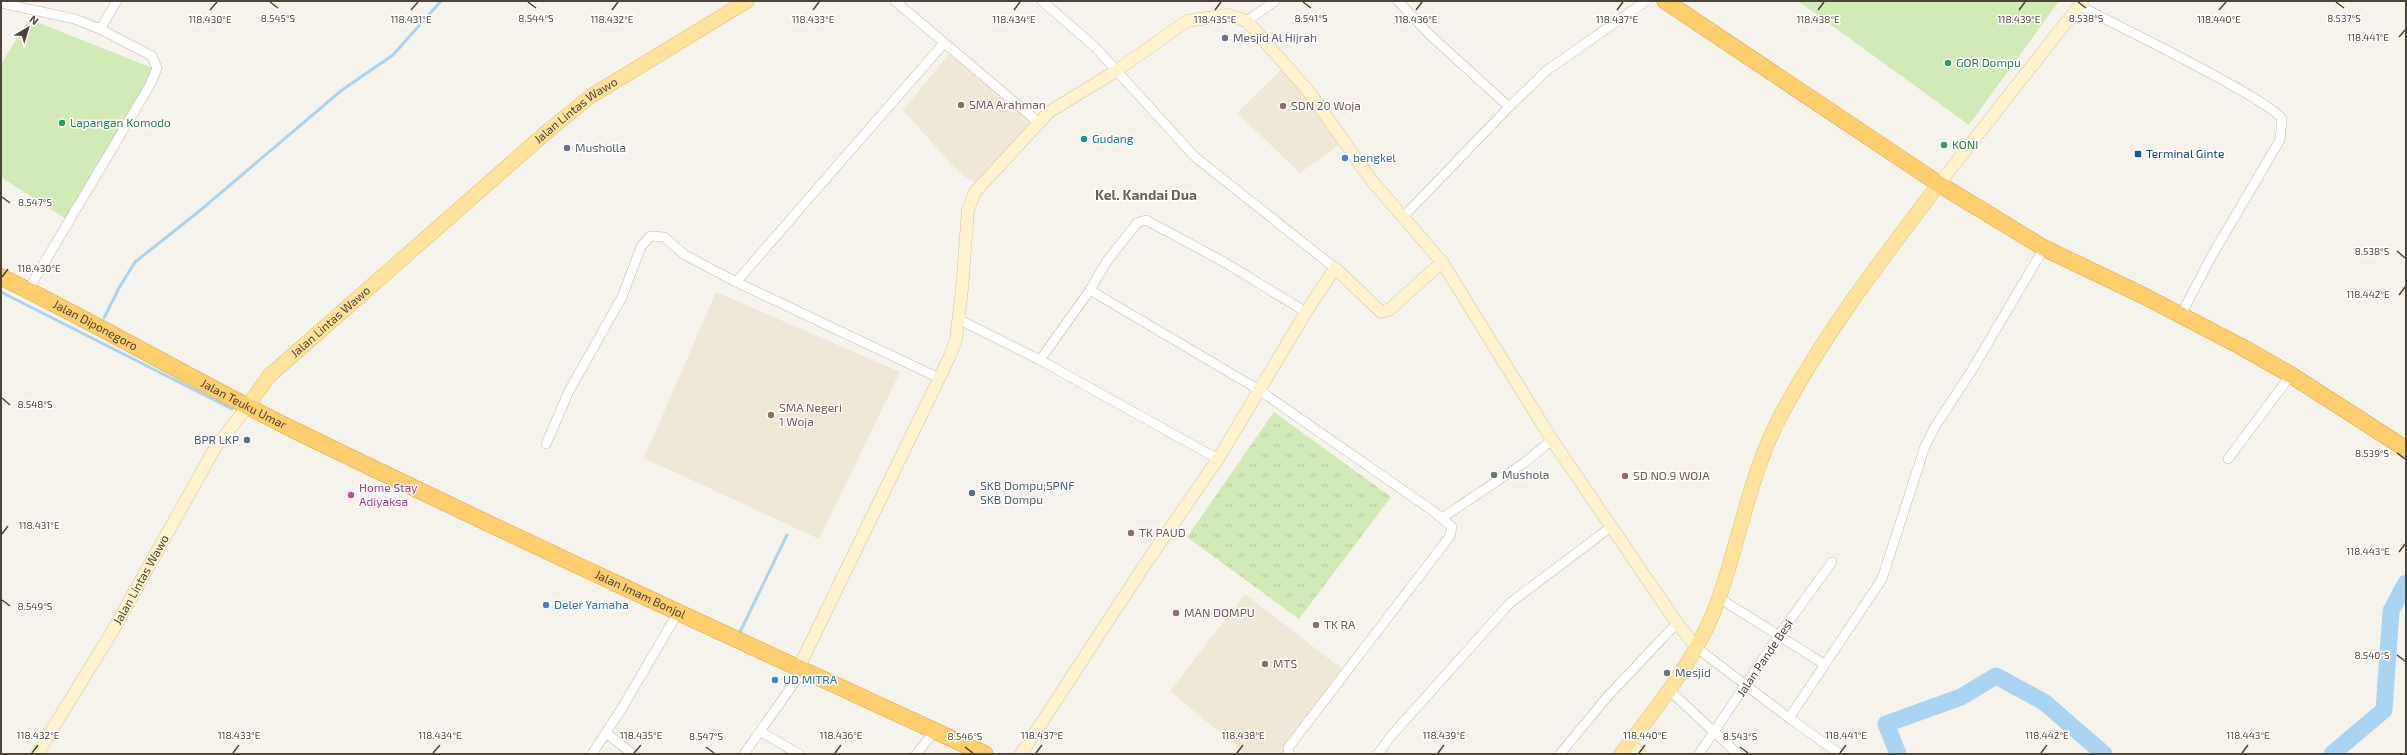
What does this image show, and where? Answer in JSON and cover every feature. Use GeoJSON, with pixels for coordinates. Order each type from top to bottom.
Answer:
{"type":"FeatureCollection","features":[{"type":"Feature","properties":{"kind":"highway"},"geometry":{"type":"LineString","coordinates":[[1665,1],[1940,184],[2044,248],[2182,315],[2291,374],[2406,449]]}},
{"type":"Feature","properties":{"kind":"highway","name":"Jalan Diponegoro"},"geometry":{"type":"LineString","coordinates":[[1,277],[189,375]]}},
{"type":"Feature","properties":{"kind":"highway","name":"Jalan Teuku Umar"},"geometry":{"type":"LineString","coordinates":[[189,375],[298,432]]}},
{"type":"Feature","properties":{"kind":"highway","name":"Jalan Imam Bonjol"},"geometry":{"type":"LineString","coordinates":[[298,432],[985,754]]}},
{"type":"Feature","properties":{"kind":"main road","name":"Jalan Lintas Wawo"},"geometry":{"type":"LineString","coordinates":[[247,406],[269,376],[555,125],[591,96],[747,1]]}},
{"type":"Feature","properties":{"kind":"main road"},"geometry":{"type":"LineString","coordinates":[[1625,749],[1698,648],[1719,598],[1761,458],[1779,419],[1820,350],[1848,307],[1940,184]]}},
{"type":"Feature","properties":{"kind":"street"},"geometry":{"type":"LineString","coordinates":[[100,28],[117,1]]}},
{"type":"Feature","properties":{"kind":"street"},"geometry":{"type":"LineString","coordinates":[[895,1],[944,43],[980,71],[1038,122]]}},
{"type":"Feature","properties":{"kind":"street"},"geometry":{"type":"LineString","coordinates":[[1042,1],[1095,47],[1195,157],[1335,268],[1380,312],[1390,309],[1442,262]]}},
{"type":"Feature","properties":{"kind":"street"},"geometry":{"type":"LineString","coordinates":[[1247,21],[1276,1]]}},
{"type":"Feature","properties":{"kind":"street"},"geometry":{"type":"LineString","coordinates":[[1398,1],[1430,35],[1509,107]]}},
{"type":"Feature","properties":{"kind":"street"},"geometry":{"type":"LineString","coordinates":[[1403,217],[1509,107],[1546,71],[1646,1]]}},
{"type":"Feature","properties":{"kind":"street"},"geometry":{"type":"LineString","coordinates":[[1,3],[75,19],[100,28],[152,56],[157,68],[150,85],[28,290]]}},
{"type":"Feature","properties":{"kind":"street"},"geometry":{"type":"LineString","coordinates":[[1940,184],[2082,3],[2236,88],[2276,112],[2282,119],[2280,140],[2211,257],[2182,315]]}},
{"type":"Feature","properties":{"kind":"street"},"geometry":{"type":"LineString","coordinates":[[744,754],[761,732],[801,668],[886,485],[940,378],[956,340],[962,289],[968,210],[974,192],[1038,122],[1070,98],[1116,71],[1187,21],[1228,15],[1247,21],[1310,93],[1372,181],[1442,262],[1552,440],[1677,624],[1698,648],[1789,718],[1840,754]]}},
{"type":"Feature","properties":{"kind":"street"},"geometry":{"type":"LineString","coordinates":[[736,282],[944,43]]}},
{"type":"Feature","properties":{"kind":"street"},"geometry":{"type":"LineString","coordinates":[[1040,360],[1090,290],[1107,261],[1137,223],[1146,220],[1224,262],[1306,312]]}},
{"type":"Feature","properties":{"kind":"street"},"geometry":{"type":"LineString","coordinates":[[546,444],[573,385],[622,297],[641,248],[648,238],[655,235],[664,237],[685,255],[736,282],[940,378]]}},
{"type":"Feature","properties":{"kind":"street"},"geometry":{"type":"LineString","coordinates":[[1789,718],[1882,579],[1925,446],[1936,425],[1972,370],[2044,248]]}},
{"type":"Feature","properties":{"kind":"street"},"geometry":{"type":"LineString","coordinates":[[1021,754],[1144,566],[1218,459],[1306,312],[1335,268]]}},
{"type":"Feature","properties":{"kind":"street"},"geometry":{"type":"LineString","coordinates":[[1090,290],[1259,390],[1442,518],[1452,527],[1452,534],[1288,748],[1289,754]]}},
{"type":"Feature","properties":{"kind":"street"},"geometry":{"type":"LineString","coordinates":[[958,319],[1040,360],[1218,459]]}},
{"type":"Feature","properties":{"kind":"street"},"geometry":{"type":"LineString","coordinates":[[2228,459],[2291,374]]}},
{"type":"Feature","properties":{"kind":"street","name":"Jalan Lintas Wawo"},"geometry":{"type":"LineString","coordinates":[[37,754],[112,632],[218,444],[247,406]]}},
{"type":"Feature","properties":{"kind":"street"},"geometry":{"type":"LineString","coordinates":[[1442,518],[1524,463],[1552,440]]}},
{"type":"Feature","properties":{"kind":"street"},"geometry":{"type":"LineString","coordinates":[[1378,754],[1391,736],[1510,603],[1611,526]]}},
{"type":"Feature","properties":{"kind":"street","name":"Jalan Pande Besi"},"geometry":{"type":"LineString","coordinates":[[1699,754],[1715,733],[1779,635],[1832,562]]}},
{"type":"Feature","properties":{"kind":"street"},"geometry":{"type":"LineString","coordinates":[[1719,598],[1824,664]]}},
{"type":"Feature","properties":{"kind":"street"},"geometry":{"type":"LineString","coordinates":[[592,754],[679,611]]}},
{"type":"Feature","properties":{"kind":"street"},"geometry":{"type":"LineString","coordinates":[[1560,754],[1607,697],[1677,624]]}},
{"type":"Feature","properties":{"kind":"street"},"geometry":{"type":"LineString","coordinates":[[1668,689],[1738,754]]}},
{"type":"Feature","properties":{"kind":"street"},"geometry":{"type":"LineString","coordinates":[[916,754],[935,731]]}},
{"type":"Feature","properties":{"kind":"street"},"geometry":{"type":"LineString","coordinates":[[761,732],[799,754]]}},
{"type":"Feature","properties":{"kind":"street"},"geometry":{"type":"LineString","coordinates":[[606,733],[633,754]]}},
{"type":"Feature","properties":{"kind":"street"},"geometry":{"type":"LineString","coordinates":[[1625,749],[1641,754]]}},
{"type":"Feature","properties":{"kind":"shaded area"},"geometry":{"type":"Polygon","coordinates":[[[949,54],[1032,122],[976,183],[964,176],[952,165],[903,110],[949,54]]]}},
{"type":"Feature","properties":{"kind":"shaded area"},"geometry":{"type":"Polygon","coordinates":[[[1285,66],[1340,144],[1300,173],[1237,113],[1285,66]]]}},
{"type":"Feature","properties":{"kind":"shaded area","name":"SMA Negeri 1 Woja"},"geometry":{"type":"Polygon","coordinates":[[[716,292],[900,372],[819,539],[644,458],[716,292]]]}},
{"type":"Feature","properties":{"kind":"shaded area"},"geometry":{"type":"Polygon","coordinates":[[[1245,594],[1347,673],[1287,754],[1245,754],[1170,691],[1245,594]]]}},
{"type":"Feature","properties":{"kind":"green space","name":"GOR Dompu"},"geometry":{"type":"Polygon","coordinates":[[[1798,1],[2059,1],[1969,125],[1798,1]]]}},
{"type":"Feature","properties":{"kind":"green space","name":"Lapangan Komodo"},"geometry":{"type":"Polygon","coordinates":[[[29,19],[155,69],[66,219],[1,177],[1,64],[29,19]]]}},
{"type":"Feature","properties":{"kind":"green space"},"geometry":{"type":"Polygon","coordinates":[[[1274,412],[1391,497],[1299,619],[1187,537],[1274,412]]]}},
{"type":"Feature","properties":{"kind":"waterway"},"geometry":{"type":"LineString","coordinates":[[104,318],[119,288],[135,262],[197,213],[342,90],[393,55],[441,1]]}},
{"type":"Feature","properties":{"kind":"waterway"},"geometry":{"type":"LineString","coordinates":[[1,292],[232,409]]}},
{"type":"Feature","properties":{"kind":"waterway"},"geometry":{"type":"LineString","coordinates":[[740,632],[787,535]]}},
{"type":"Feature","properties":{"kind":"waterway"},"geometry":{"type":"LineString","coordinates":[[2332,754],[2384,710],[2391,611],[2406,583]]}},
{"type":"Feature","properties":{"kind":"waterway"},"geometry":{"type":"LineString","coordinates":[[1898,754],[1886,724],[1961,697],[1996,676],[2044,702],[2104,754]]}},
{"type":"Feature","properties":{"kind":"place","name":"Mesjid Al Hijrah"},"geometry":{"type":"Point","coordinates":[1225,38]}},
{"type":"Feature","properties":{"kind":"place","name":"GOR Dompu"},"geometry":{"type":"Point","coordinates":[1948,63]}},
{"type":"Feature","properties":{"kind":"place","name":"SMA Arahman"},"geometry":{"type":"Point","coordinates":[961,105]}},
{"type":"Feature","properties":{"kind":"place","name":"SDN 20 Woja"},"geometry":{"type":"Point","coordinates":[1283,106]}},
{"type":"Feature","properties":{"kind":"place","name":"Lapangan Komodo"},"geometry":{"type":"Point","coordinates":[62,123]}},
{"type":"Feature","properties":{"kind":"place","name":"Gudang"},"geometry":{"type":"Point","coordinates":[1084,139]}},
{"type":"Feature","properties":{"kind":"place","name":"KONI"},"geometry":{"type":"Point","coordinates":[1944,145]}},
{"type":"Feature","properties":{"kind":"place","name":"Musholla"},"geometry":{"type":"Point","coordinates":[567,148]}},
{"type":"Feature","properties":{"kind":"place","name":"Terminal Ginte"},"geometry":{"type":"Point","coordinates":[2138,154]}},
{"type":"Feature","properties":{"kind":"place","name":"bengkel"},"geometry":{"type":"Point","coordinates":[1345,158]}},
{"type":"Feature","properties":{"kind":"place","name":"SMA Negeri 1 Woja"},"geometry":{"type":"Point","coordinates":[771,415]}},
{"type":"Feature","properties":{"kind":"place","name":"BPR LKP"},"geometry":{"type":"Point","coordinates":[247,440]}},
{"type":"Feature","properties":{"kind":"place","name":"Mushola"},"geometry":{"type":"Point","coordinates":[1494,475]}},
{"type":"Feature","properties":{"kind":"place","name":"SD NO.9 WOJA"},"geometry":{"type":"Point","coordinates":[1625,476]}},
{"type":"Feature","properties":{"kind":"place","name":"SKB Dompu;SPNF SKB Dompu"},"geometry":{"type":"Point","coordinates":[972,493]}},
{"type":"Feature","properties":{"kind":"place","name":"Home Stay Adiyaksa"},"geometry":{"type":"Point","coordinates":[351,495]}},
{"type":"Feature","properties":{"kind":"place","name":"TK PAUD"},"geometry":{"type":"Point","coordinates":[1131,533]}},
{"type":"Feature","properties":{"kind":"place","name":"Deler Yamaha"},"geometry":{"type":"Point","coordinates":[546,605]}},
{"type":"Feature","properties":{"kind":"place","name":"MAN DOMPU"},"geometry":{"type":"Point","coordinates":[1176,613]}},
{"type":"Feature","properties":{"kind":"place","name":"TK RA"},"geometry":{"type":"Point","coordinates":[1316,625]}},
{"type":"Feature","properties":{"kind":"place","name":"MTS"},"geometry":{"type":"Point","coordinates":[1265,664]}},
{"type":"Feature","properties":{"kind":"place","name":"Mesjid"},"geometry":{"type":"Point","coordinates":[1667,673]}},
{"type":"Feature","properties":{"kind":"place","name":"UD MITRA"},"geometry":{"type":"Point","coordinates":[775,680]}},
{"type":"Feature","properties":{"kind":"district","name":"Kel. Kandai Dua"},"geometry":{"type":"Point","coordinates":[1146,195]}}]}
